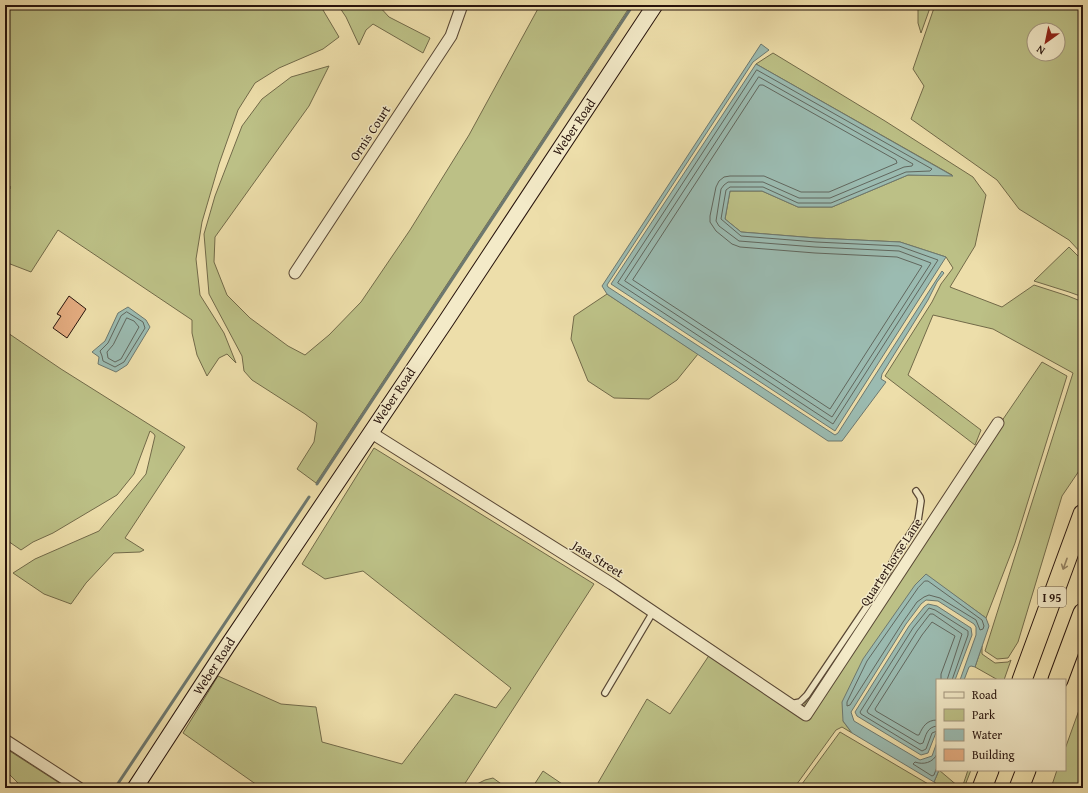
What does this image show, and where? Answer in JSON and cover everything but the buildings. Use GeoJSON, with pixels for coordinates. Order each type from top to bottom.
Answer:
{"type":"FeatureCollection","features":[{"type":"Feature","properties":{"kind":"highway","name":"I 95"},"geometry":{"type":"LineString","coordinates":[[1022,679],[1083,514]]}},
{"type":"Feature","properties":{"kind":"highway","name":"I 95"},"geometry":{"type":"LineString","coordinates":[[1058,679],[1083,613]]}},
{"type":"Feature","properties":{"kind":"highway"},"geometry":{"type":"LineString","coordinates":[[982,788],[989,771]]}},
{"type":"Feature","properties":{"kind":"highway"},"geometry":{"type":"LineString","coordinates":[[1019,788],[1026,771]]}},
{"type":"Feature","properties":{"kind":"street","name":"Ornis Court"},"geometry":{"type":"LineString","coordinates":[[295,272],[451,36],[462,5]]}},
{"type":"Feature","properties":{"kind":"street","name":"Weber Road"},"geometry":{"type":"LineString","coordinates":[[135,788],[228,645],[446,321],[655,5]]}},
{"type":"Feature","properties":{"kind":"street","name":"Quarterhorse Lane"},"geometry":{"type":"LineString","coordinates":[[806,715],[998,423]]}},
{"type":"Feature","properties":{"kind":"street","name":"Jasa Street"},"geometry":{"type":"LineString","coordinates":[[370,432],[612,584],[806,715]]}},
{"type":"Feature","properties":{"kind":"street"},"geometry":{"type":"LineString","coordinates":[[5,740],[79,788]]}},
{"type":"Feature","properties":{"kind":"lane"},"geometry":{"type":"LineString","coordinates":[[790,704],[800,702],[807,695],[880,586],[900,547],[918,521],[921,501],[916,491]]}},
{"type":"Feature","properties":{"kind":"lane"},"geometry":{"type":"LineString","coordinates":[[605,693],[654,612]]}},
{"type":"Feature","properties":{"kind":"green space"},"geometry":{"type":"Polygon","coordinates":[[[5,5],[320,5],[339,37],[323,49],[279,68],[255,83],[238,110],[219,164],[202,222],[196,259],[200,295],[224,333],[236,363],[227,354],[219,358],[207,376],[197,355],[192,333],[192,320],[58,230],[31,272],[5,262],[5,187],[10,189],[10,186],[5,182],[5,5]]]}},
{"type":"Feature","properties":{"kind":"green space"},"geometry":{"type":"Polygon","coordinates":[[[338,5],[378,5],[389,17],[430,38],[423,53],[373,24],[366,30],[359,45],[346,17],[338,5]]]}},
{"type":"Feature","properties":{"kind":"green space"},"geometry":{"type":"Polygon","coordinates":[[[540,5],[631,5],[316,483],[297,469],[314,442],[317,423],[252,380],[244,371],[242,356],[209,294],[204,234],[215,196],[242,126],[262,99],[291,77],[329,66],[309,106],[215,237],[214,262],[227,295],[250,318],[288,346],[305,355],[329,335],[361,302],[410,230],[469,135],[540,5]]]}},
{"type":"Feature","properties":{"kind":"green space"},"geometry":{"type":"Polygon","coordinates":[[[918,5],[931,5],[921,33],[918,23],[918,5]]]}},
{"type":"Feature","properties":{"kind":"green space"},"geometry":{"type":"Polygon","coordinates":[[[935,5],[1083,5],[1083,255],[1069,240],[1019,209],[997,180],[911,119],[924,86],[913,69],[935,5]]]}},
{"type":"Feature","properties":{"kind":"green space"},"geometry":{"type":"Polygon","coordinates":[[[773,53],[885,121],[973,177],[986,195],[975,246],[950,287],[1002,307],[1034,285],[1083,302],[1083,465],[1062,496],[1018,642],[1008,658],[997,659],[985,651],[1073,373],[993,329],[933,315],[908,375],[981,430],[975,445],[885,376],[932,302],[941,284],[953,268],[946,257],[900,242],[816,238],[741,232],[725,219],[730,191],[762,191],[798,207],[832,207],[908,175],[952,175],[756,64],[773,53]]]}},
{"type":"Feature","properties":{"kind":"green space"},"geometry":{"type":"Polygon","coordinates":[[[1069,247],[1083,261],[1083,297],[1034,281],[1069,247]]]}},
{"type":"Feature","properties":{"kind":"green space"},"geometry":{"type":"Polygon","coordinates":[[[607,294],[698,354],[677,380],[649,399],[614,398],[588,381],[571,339],[574,316],[607,294]]]}},
{"type":"Feature","properties":{"kind":"green space"},"geometry":{"type":"Polygon","coordinates":[[[5,331],[61,369],[185,447],[125,538],[144,550],[140,552],[114,553],[86,583],[71,604],[44,594],[13,573],[35,559],[99,531],[146,474],[155,436],[150,431],[134,474],[117,495],[21,550],[5,539],[5,331]]]}},
{"type":"Feature","properties":{"kind":"green space"},"geometry":{"type":"Polygon","coordinates":[[[1042,362],[1067,376],[1015,543],[986,618],[926,575],[843,721],[852,733],[842,727],[836,730],[794,788],[595,788],[647,699],[670,714],[710,654],[801,709],[907,560],[1042,362]]]}},
{"type":"Feature","properties":{"kind":"green space"},"geometry":{"type":"Polygon","coordinates":[[[374,448],[594,584],[462,788],[252,788],[257,785],[183,733],[218,676],[281,704],[316,707],[322,742],[402,764],[455,694],[496,708],[511,688],[363,571],[325,579],[302,564],[374,448]]]}},
{"type":"Feature","properties":{"kind":"green space"},"geometry":{"type":"Polygon","coordinates":[[[982,646],[982,654],[995,663],[1008,662],[1011,660],[1004,679],[996,679],[975,667],[982,646]]]}},
{"type":"Feature","properties":{"kind":"green space"},"geometry":{"type":"Polygon","coordinates":[[[1083,699],[1083,777],[1079,788],[1051,788],[1057,771],[1066,771],[1066,746],[1083,699]]]}},
{"type":"Feature","properties":{"kind":"green space"},"geometry":{"type":"Polygon","coordinates":[[[840,732],[935,788],[799,788],[840,732]]]}},
{"type":"Feature","properties":{"kind":"green space"},"geometry":{"type":"Polygon","coordinates":[[[5,748],[67,788],[23,788],[5,770],[5,748]]]}},
{"type":"Feature","properties":{"kind":"green space"},"geometry":{"type":"Polygon","coordinates":[[[543,771],[568,788],[532,788],[543,771]]]}},
{"type":"Feature","properties":{"kind":"green space"},"geometry":{"type":"Polygon","coordinates":[[[939,771],[940,771],[959,787],[963,785],[968,771],[971,771],[964,788],[944,788],[934,782],[939,771]]]}},
{"type":"Feature","properties":{"kind":"green space"},"geometry":{"type":"Polygon","coordinates":[[[493,778],[507,788],[469,788],[485,780],[493,778]]]}},
{"type":"Feature","properties":{"kind":"water"},"geometry":{"type":"Polygon","coordinates":[[[761,44],[769,50],[753,62],[607,285],[835,435],[838,433],[942,271],[944,273],[937,282],[928,300],[882,374],[881,379],[886,382],[842,441],[828,441],[607,294],[602,286],[761,44]]]}},
{"type":"Feature","properties":{"kind":"water"},"geometry":{"type":"Polygon","coordinates":[[[756,64],[953,176],[908,175],[832,207],[798,207],[762,191],[730,191],[725,219],[741,232],[816,238],[900,242],[946,257],[835,431],[611,284],[756,64]]]}},
{"type":"Feature","properties":{"kind":"water"},"geometry":{"type":"Polygon","coordinates":[[[128,307],[146,320],[150,327],[127,365],[116,372],[98,364],[99,357],[92,352],[105,341],[118,313],[128,307]]]}},
{"type":"Feature","properties":{"kind":"water"},"geometry":{"type":"Polygon","coordinates":[[[926,574],[986,618],[989,626],[975,667],[969,667],[964,679],[960,679],[976,635],[976,627],[974,624],[938,601],[926,600],[921,604],[906,624],[851,712],[854,721],[920,760],[932,756],[936,745],[936,771],[939,771],[934,782],[852,733],[843,721],[842,702],[863,659],[915,585],[926,574]]]}},
{"type":"Feature","properties":{"kind":"water"},"geometry":{"type":"Polygon","coordinates":[[[928,604],[937,606],[971,628],[972,635],[955,679],[936,679],[936,733],[928,753],[921,755],[857,716],[855,712],[909,626],[928,604]]]}},
{"type":"Feature","properties":{"kind":"waterway"},"geometry":{"type":"LineString","coordinates":[[317,484],[633,5]]}},
{"type":"Feature","properties":{"kind":"waterway"},"geometry":{"type":"LineString","coordinates":[[115,788],[309,497]]}}]}
